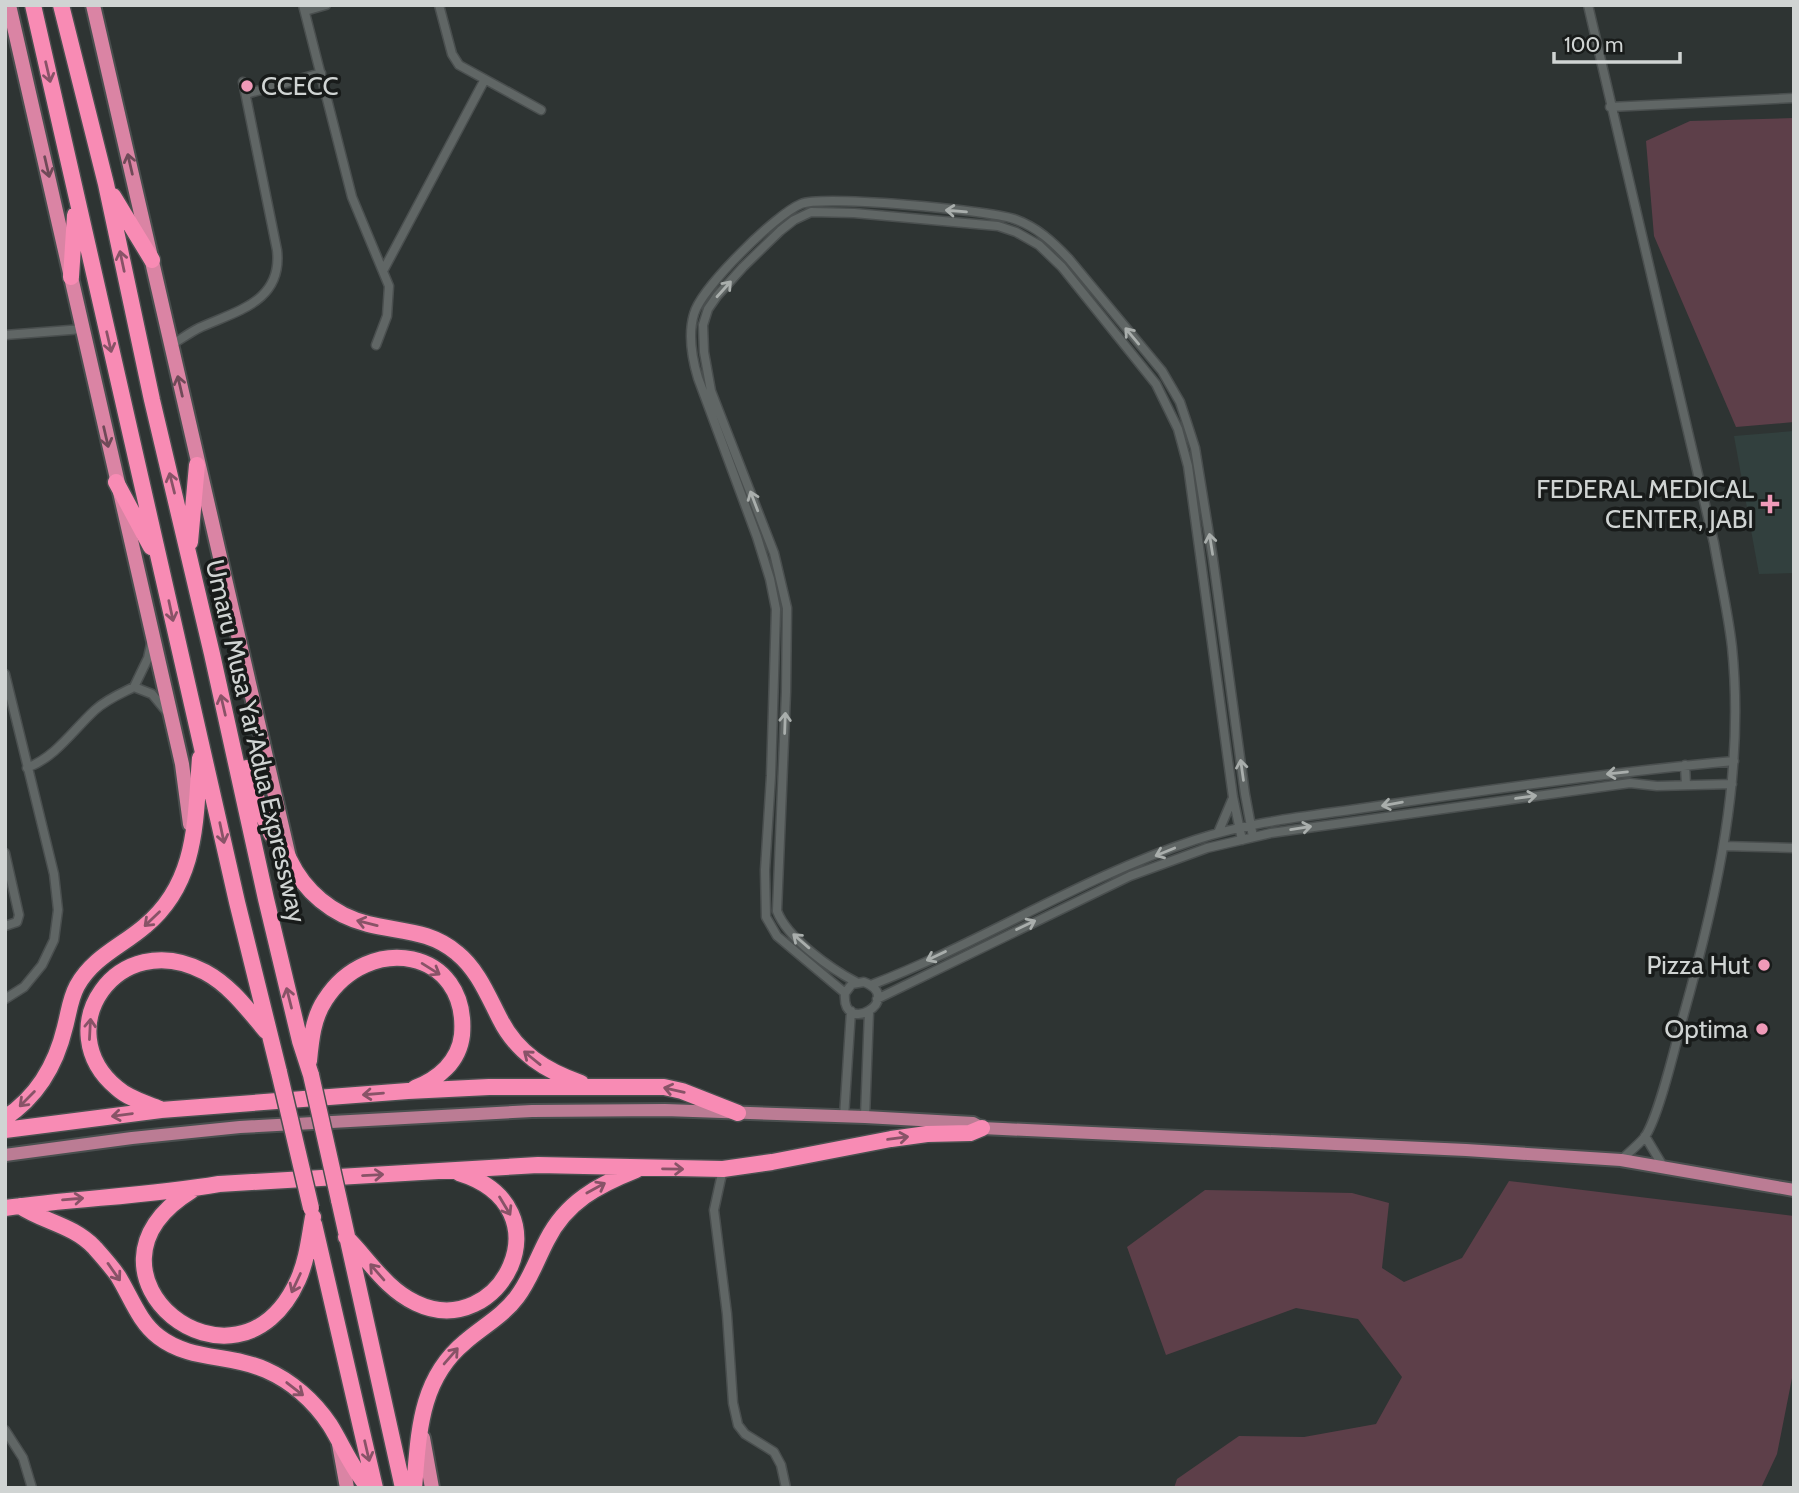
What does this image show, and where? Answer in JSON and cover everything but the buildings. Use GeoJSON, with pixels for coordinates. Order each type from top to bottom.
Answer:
{"type":"FeatureCollection","features":[{"type":"Feature","properties":{"kind":"highway"},"geometry":{"type":"LineString","coordinates":[[9,5],[182,764],[191,820],[188,862]]}},
{"type":"Feature","properties":{"kind":"highway","name":"Umaru Musa Yar'Adua Expressway"},"geometry":{"type":"LineString","coordinates":[[93,5],[289,858]]}},
{"type":"Feature","properties":{"kind":"highway","name":"Umaru Musa Yar'Adua Expressway"},"geometry":{"type":"LineString","coordinates":[[62,7],[106,184],[152,400],[287,987],[310,1069],[403,1488]]}},
{"type":"Feature","properties":{"kind":"highway","name":"Umaru Musa Yar'Adua Expressway"},"geometry":{"type":"LineString","coordinates":[[33,10],[375,1488]]}},
{"type":"Feature","properties":{"kind":"highway"},"geometry":{"type":"LineString","coordinates":[[106,184],[152,260]]}},
{"type":"Feature","properties":{"kind":"highway"},"geometry":{"type":"LineString","coordinates":[[71,277],[76,195]]}},
{"type":"Feature","properties":{"kind":"highway"},"geometry":{"type":"LineString","coordinates":[[189,555],[197,465]]}},
{"type":"Feature","properties":{"kind":"highway"},"geometry":{"type":"LineString","coordinates":[[116,482],[162,568]]}},
{"type":"Feature","properties":{"kind":"highway"},"geometry":{"type":"LineString","coordinates":[[229,729],[241,749],[271,833],[289,858],[298,877],[320,900],[340,913],[368,924],[421,933],[457,952],[477,974],[506,1031],[524,1052],[554,1073],[593,1087]]}},
{"type":"Feature","properties":{"kind":"highway"},"geometry":{"type":"LineString","coordinates":[[5,1118],[22,1105],[47,1076],[61,1044],[71,1000],[87,971],[96,961],[159,914],[170,898],[188,862],[196,827],[202,742]]}},
{"type":"Feature","properties":{"kind":"highway"},"geometry":{"type":"LineString","coordinates":[[310,1069],[312,1032],[325,1000],[337,985],[366,963],[394,956],[408,958],[436,970],[448,981],[461,1008],[463,1023],[461,1041],[449,1066],[426,1084],[408,1091]]}},
{"type":"Feature","properties":{"kind":"highway"},"geometry":{"type":"LineString","coordinates":[[161,1110],[115,1087],[98,1067],[90,1047],[90,1021],[94,1006],[110,980],[139,962],[159,959],[191,966],[206,973],[237,996],[268,1033]]}},
{"type":"Feature","properties":{"kind":"highway"},"geometry":{"type":"LineString","coordinates":[[5,1130],[161,1110],[489,1087],[664,1087],[682,1091],[738,1113]]}},
{"type":"Feature","properties":{"kind":"highway"},"geometry":{"type":"LineString","coordinates":[[13,1207],[49,1201],[195,1189],[219,1184],[538,1165],[723,1169],[891,1139],[927,1134],[970,1133],[982,1128]]}},
{"type":"Feature","properties":{"kind":"highway"},"geometry":{"type":"LineString","coordinates":[[414,1488],[417,1437],[427,1400],[440,1369],[452,1353],[517,1298],[554,1226],[584,1194],[599,1185],[641,1169]]}},
{"type":"Feature","properties":{"kind":"highway"},"geometry":{"type":"LineString","coordinates":[[346,1237],[395,1290],[417,1304],[453,1309],[488,1296],[498,1287],[512,1265],[516,1244],[513,1218],[508,1206],[490,1187],[479,1180],[450,1170]]}},
{"type":"Feature","properties":{"kind":"highway"},"geometry":{"type":"LineString","coordinates":[[195,1189],[178,1199],[157,1220],[146,1247],[145,1272],[150,1291],[167,1313],[180,1324],[206,1334],[223,1336],[249,1331],[260,1325],[284,1303],[304,1263],[312,1213]]}},
{"type":"Feature","properties":{"kind":"highway"},"geometry":{"type":"LineString","coordinates":[[13,1207],[64,1226],[91,1244],[117,1275],[142,1319],[162,1339],[190,1353],[251,1365],[276,1375],[314,1405],[330,1425],[369,1488]]}},
{"type":"Feature","properties":{"kind":"highway"},"geometry":{"type":"LineString","coordinates":[[423,1417],[424,1452],[432,1488]]}},
{"type":"Feature","properties":{"kind":"highway"},"geometry":{"type":"LineString","coordinates":[[339,1443],[347,1488]]}},
{"type":"Feature","properties":{"kind":"main road"},"geometry":{"type":"LineString","coordinates":[[5,1155],[240,1127],[532,1111],[665,1110],[865,1117],[973,1124],[982,1128],[1466,1150],[1621,1160],[1794,1190]]}},
{"type":"Feature","properties":{"kind":"street"},"geometry":{"type":"LineString","coordinates":[[326,5],[304,8],[352,197],[389,286],[387,316],[376,345]]}},
{"type":"Feature","properties":{"kind":"street"},"geometry":{"type":"LineString","coordinates":[[439,5],[456,61],[484,81],[541,110]]}},
{"type":"Feature","properties":{"kind":"street"},"geometry":{"type":"LineString","coordinates":[[1588,5],[1714,543],[1728,615],[1734,684],[1734,761],[1718,880],[1693,982],[1657,1106],[1645,1136],[1621,1160]]}},
{"type":"Feature","properties":{"kind":"street"},"geometry":{"type":"LineString","coordinates":[[246,94],[321,73]]}},
{"type":"Feature","properties":{"kind":"street"},"geometry":{"type":"LineString","coordinates":[[383,271],[484,81]]}},
{"type":"Feature","properties":{"kind":"street"},"geometry":{"type":"LineString","coordinates":[[170,345],[261,298],[277,272],[277,250],[243,82]]}},
{"type":"Feature","properties":{"kind":"street"},"geometry":{"type":"LineString","coordinates":[[1611,107],[1794,98]]}},
{"type":"Feature","properties":{"kind":"street"},"geometry":{"type":"LineString","coordinates":[[845,993],[772,930],[764,909],[774,691],[774,594],[757,537],[698,378],[691,339],[694,313],[708,290],[774,222],[801,204],[816,201],[855,202],[997,214],[1026,224],[1053,242],[1162,371],[1180,402],[1195,448],[1253,837]]}},
{"type":"Feature","properties":{"kind":"street"},"geometry":{"type":"LineString","coordinates":[[856,982],[828,964],[785,926],[777,911],[787,608],[780,575],[711,390],[704,338],[705,317],[717,296],[771,239],[794,220],[811,212],[854,213],[998,226],[1016,232],[1039,245],[1062,267],[1148,373],[1170,409],[1183,445],[1233,797],[1242,839]]}},
{"type":"Feature","properties":{"kind":"street"},"geometry":{"type":"LineString","coordinates":[[5,335],[83,329]]}},
{"type":"Feature","properties":{"kind":"street"},"geometry":{"type":"LineString","coordinates":[[691,339],[704,338]]}},
{"type":"Feature","properties":{"kind":"street"},"geometry":{"type":"LineString","coordinates":[[27,768],[47,758],[113,696],[134,687],[148,658],[152,638]]}},
{"type":"Feature","properties":{"kind":"street"},"geometry":{"type":"LineString","coordinates":[[5,674],[54,874],[58,910],[54,940],[42,965],[24,987],[5,999]]}},
{"type":"Feature","properties":{"kind":"street"},"geometry":{"type":"LineString","coordinates":[[134,687],[152,694],[171,718]]}},
{"type":"Feature","properties":{"kind":"street"},"geometry":{"type":"LineString","coordinates":[[774,691],[786,692]]}},
{"type":"Feature","properties":{"kind":"street"},"geometry":{"type":"LineString","coordinates":[[871,985],[1126,867],[1238,827],[1492,789],[1734,761]]}},
{"type":"Feature","properties":{"kind":"street"},"geometry":{"type":"LineString","coordinates":[[1685,765],[1686,785]]}},
{"type":"Feature","properties":{"kind":"street"},"geometry":{"type":"LineString","coordinates":[[1654,769],[1657,786]]}},
{"type":"Feature","properties":{"kind":"street"},"geometry":{"type":"LineString","coordinates":[[771,776],[783,778]]}},
{"type":"Feature","properties":{"kind":"street"},"geometry":{"type":"LineString","coordinates":[[877,999],[1130,876],[1207,848],[1242,839],[1325,824],[1630,783],[1657,786],[1732,785]]}},
{"type":"Feature","properties":{"kind":"street"},"geometry":{"type":"LineString","coordinates":[[1218,833],[1233,797]]}},
{"type":"Feature","properties":{"kind":"street"},"geometry":{"type":"LineString","coordinates":[[1247,805],[1254,816],[1266,821]]}},
{"type":"Feature","properties":{"kind":"street"},"geometry":{"type":"LineString","coordinates":[[1724,846],[1794,848]]}},
{"type":"Feature","properties":{"kind":"street"},"geometry":{"type":"LineString","coordinates":[[5,853],[19,915],[17,922],[5,926]]}},
{"type":"Feature","properties":{"kind":"street"},"geometry":{"type":"LineString","coordinates":[[765,870],[778,871]]}},
{"type":"Feature","properties":{"kind":"street"},"geometry":{"type":"LineString","coordinates":[[969,940],[974,950]]}},
{"type":"Feature","properties":{"kind":"street"},"geometry":{"type":"LineString","coordinates":[[844,1117],[851,1011],[845,1001],[845,993],[849,986],[856,982],[871,985],[876,991],[875,1006],[862,1014],[851,1011]]}},
{"type":"Feature","properties":{"kind":"street"},"geometry":{"type":"LineString","coordinates":[[865,1117],[869,1012]]}},
{"type":"Feature","properties":{"kind":"street"},"geometry":{"type":"LineString","coordinates":[[1645,1136],[1663,1166]]}},
{"type":"Feature","properties":{"kind":"street"},"geometry":{"type":"LineString","coordinates":[[723,1169],[714,1210],[727,1314],[733,1403],[738,1425],[746,1434],[774,1452],[786,1488]]}},
{"type":"Feature","properties":{"kind":"street"},"geometry":{"type":"LineString","coordinates":[[5,1430],[23,1458],[32,1488]]}},
{"type":"Feature","properties":{"kind":"shaded area"},"geometry":{"type":"Polygon","coordinates":[[[1794,118],[1794,422],[1736,427],[1654,236],[1646,141],[1690,121],[1794,118]]]}},
{"type":"Feature","properties":{"kind":"shaded area","name":"FEDERAL MEDICAL CENTER, JABI"},"geometry":{"type":"Polygon","coordinates":[[[1794,431],[1794,573],[1759,574],[1734,436],[1794,431]]]}},
{"type":"Feature","properties":{"kind":"shaded area"},"geometry":{"type":"Polygon","coordinates":[[[1509,1181],[1794,1216],[1794,1368],[1777,1454],[1761,1488],[1174,1488],[1177,1479],[1239,1436],[1304,1437],[1376,1424],[1402,1377],[1358,1319],[1296,1308],[1166,1355],[1127,1247],[1205,1190],[1352,1193],[1389,1203],[1382,1268],[1404,1282],[1462,1258],[1509,1181]]]}},
{"type":"Feature","properties":{"kind":"place","name":"CCECC"},"geometry":{"type":"Point","coordinates":[247,86]}},
{"type":"Feature","properties":{"kind":"place","name":"FEDERAL MEDICAL CENTER, JABI"},"geometry":{"type":"Point","coordinates":[1770,504]}},
{"type":"Feature","properties":{"kind":"place","name":"Pizza Hut"},"geometry":{"type":"Point","coordinates":[1764,965]}},
{"type":"Feature","properties":{"kind":"place","name":"Optima"},"geometry":{"type":"Point","coordinates":[1762,1029]}}]}
